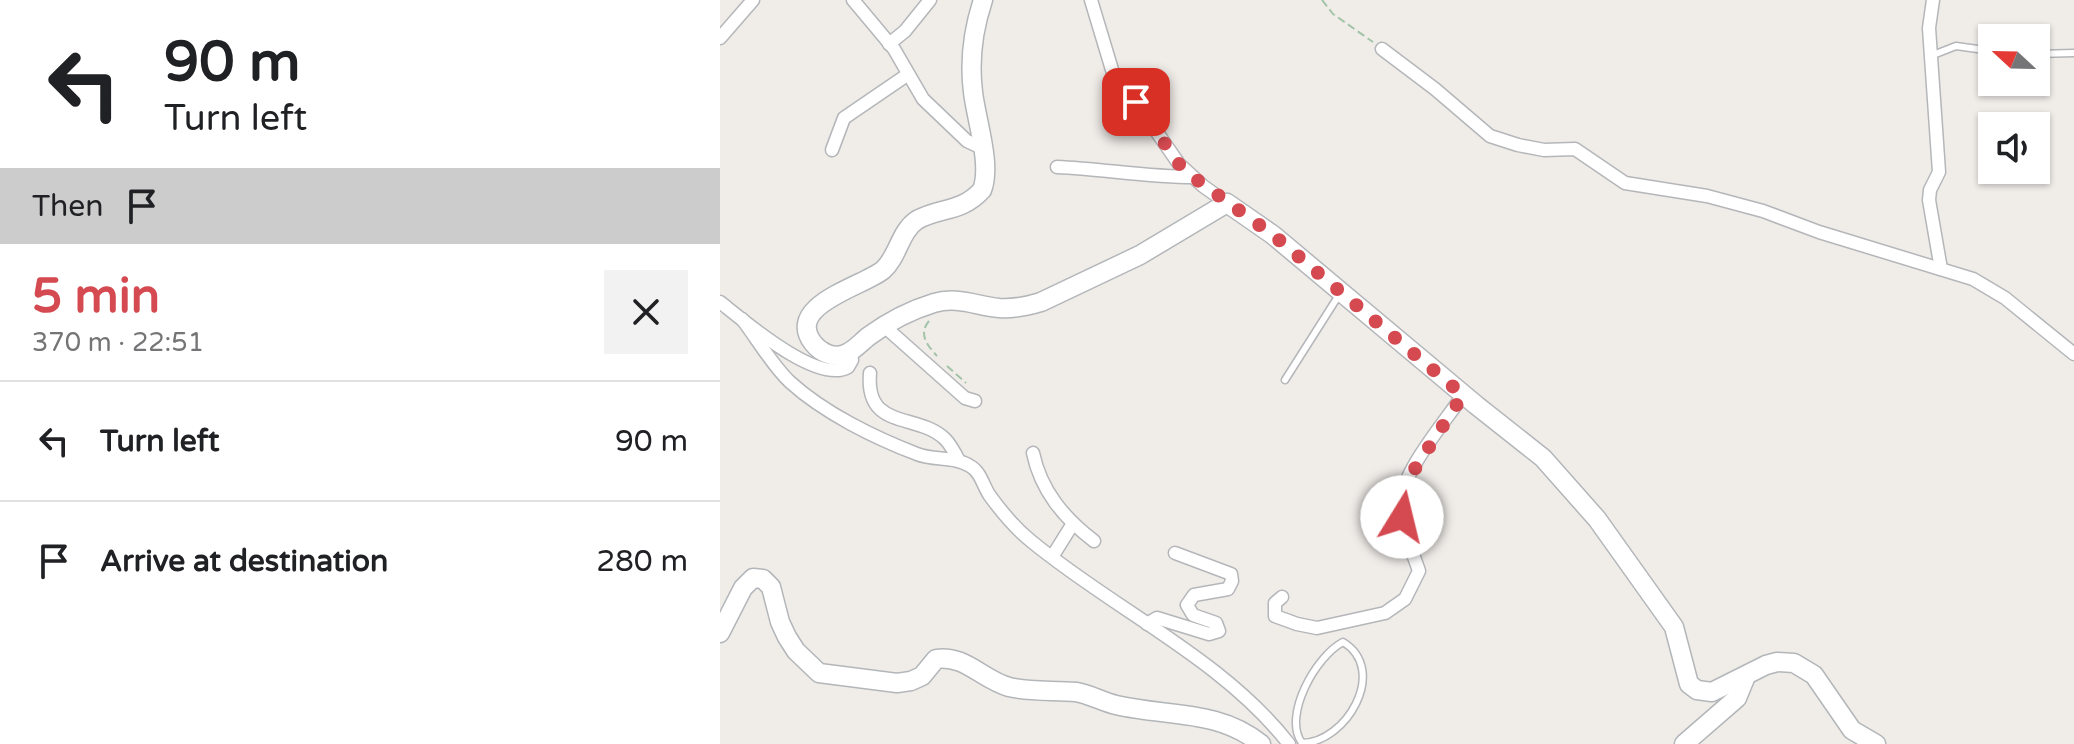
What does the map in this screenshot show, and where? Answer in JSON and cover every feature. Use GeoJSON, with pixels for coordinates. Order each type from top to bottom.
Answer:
{"type":"FeatureCollection","features":[{"type":"Feature","properties":{"kind":"street"},"geometry":{"type":"LineString","coordinates":[[720,38],[753,0]]}},
{"type":"Feature","properties":{"kind":"street"},"geometry":{"type":"LineString","coordinates":[[853,0],[889,44],[934,111],[967,141],[982,148]]}},
{"type":"Feature","properties":{"kind":"street"},"geometry":{"type":"LineString","coordinates":[[889,44],[905,31],[930,0]]}},
{"type":"Feature","properties":{"kind":"street"},"geometry":{"type":"LineString","coordinates":[[983,0],[973,35],[971,56],[985,178],[982,190],[960,207],[916,221],[884,269],[824,301],[814,310],[807,329],[817,348],[833,356],[844,355],[905,314],[943,301],[961,300],[1000,308],[1026,307],[1041,302],[1140,255],[1227,203]]}},
{"type":"Feature","properties":{"kind":"street"},"geometry":{"type":"LineString","coordinates":[[1091,0],[1116,83],[1136,102],[1179,164],[1227,203],[1253,218],[1463,395],[1543,458],[1597,519],[1674,627],[1689,684],[1697,690],[1712,692],[1757,668],[1777,662],[1794,663],[1814,675],[1856,734],[1876,744]]}},
{"type":"Feature","properties":{"kind":"street"},"geometry":{"type":"LineString","coordinates":[[1933,0],[1929,28],[1939,172],[1930,190],[1929,200],[1941,269]]}},
{"type":"Feature","properties":{"kind":"street"},"geometry":{"type":"LineString","coordinates":[[1382,49],[1490,136],[1544,150],[1575,149],[1625,183],[1707,196],[1763,211],[1819,232],[1988,285],[2074,354]]}},
{"type":"Feature","properties":{"kind":"street"},"geometry":{"type":"LineString","coordinates":[[832,150],[844,118],[907,75]]}},
{"type":"Feature","properties":{"kind":"street"},"geometry":{"type":"LineString","coordinates":[[1057,167],[1112,169],[1160,177],[1193,177]]}},
{"type":"Feature","properties":{"kind":"street"},"geometry":{"type":"LineString","coordinates":[[720,302],[801,359],[827,370],[840,371],[848,367],[852,360],[851,350]]}},
{"type":"Feature","properties":{"kind":"street"},"geometry":{"type":"LineString","coordinates":[[742,319],[791,382],[839,416],[921,456],[959,461],[976,470],[988,493],[1028,539],[1247,698],[1289,744]]}},
{"type":"Feature","properties":{"kind":"street"},"geometry":{"type":"LineString","coordinates":[[884,326],[965,398],[975,401]]}},
{"type":"Feature","properties":{"kind":"street"},"geometry":{"type":"LineString","coordinates":[[870,373],[870,391],[878,406],[891,417],[944,437],[959,461]]}},
{"type":"Feature","properties":{"kind":"street"},"geometry":{"type":"LineString","coordinates":[[1282,597],[1275,603],[1275,616],[1317,628],[1385,613],[1405,599],[1419,571],[1402,517],[1401,494],[1414,468],[1463,395]]}},
{"type":"Feature","properties":{"kind":"street"},"geometry":{"type":"LineString","coordinates":[[1033,453],[1038,474],[1072,525],[1094,541]]}},
{"type":"Feature","properties":{"kind":"street"},"geometry":{"type":"LineString","coordinates":[[1052,557],[1072,525]]}},
{"type":"Feature","properties":{"kind":"street"},"geometry":{"type":"LineString","coordinates":[[1147,624],[1159,618],[1209,634],[1219,631],[1216,623],[1193,615],[1187,605],[1194,595],[1228,589],[1231,574],[1175,553]]}},
{"type":"Feature","properties":{"kind":"street"},"geometry":{"type":"LineString","coordinates":[[720,633],[743,588],[749,581],[758,578],[768,582],[771,587],[787,637],[819,673],[897,683],[922,676],[936,659],[955,658],[1009,687],[1040,692],[1077,692],[1117,705],[1204,718],[1244,730],[1261,744]]}},
{"type":"Feature","properties":{"kind":"street"},"geometry":{"type":"LineString","coordinates":[[1684,744],[1737,698],[1746,676]]}},
{"type":"Feature","properties":{"kind":"lane"},"geometry":{"type":"LineString","coordinates":[[1933,55],[1956,46],[1978,49]]}},
{"type":"Feature","properties":{"kind":"lane"},"geometry":{"type":"LineString","coordinates":[[2050,54],[2074,53]]}},
{"type":"Feature","properties":{"kind":"lane"},"geometry":{"type":"LineString","coordinates":[[1285,380],[1341,293]]}},
{"type":"Feature","properties":{"kind":"lane"},"geometry":{"type":"LineString","coordinates":[[1343,642],[1351,647],[1360,664],[1360,697],[1354,712],[1333,731],[1311,743],[1302,744],[1297,736],[1296,724],[1307,684],[1333,647],[1343,642]]}},
{"type":"Feature","properties":{"kind":"path"},"geometry":{"type":"LineString","coordinates":[[1322,0],[1333,14],[1382,49]]}},
{"type":"Feature","properties":{"kind":"path"},"geometry":{"type":"LineString","coordinates":[[933,317],[923,332],[925,342],[939,359]]}},
{"type":"Feature","properties":{"kind":"path"},"geometry":{"type":"LineString","coordinates":[[946,364],[975,392],[975,401]]}},
{"type":"Feature","properties":{"kind":"route"},"geometry":{"type":"LineString","coordinates":[[1136,102],[1179,164],[1203,186],[1253,218],[1463,395],[1405,484],[1400,505],[1402,517]]}}]}
